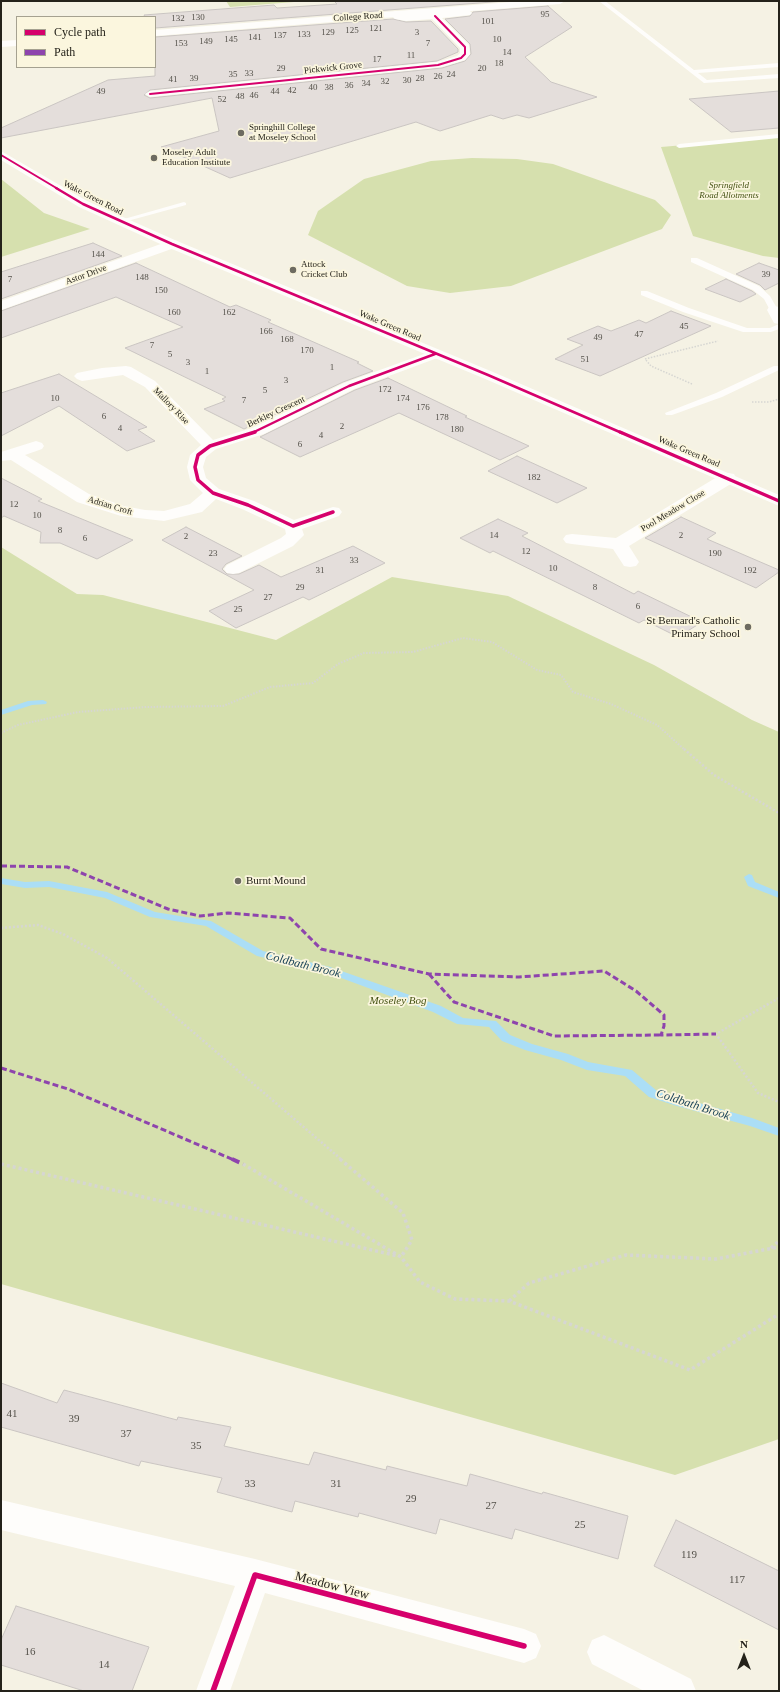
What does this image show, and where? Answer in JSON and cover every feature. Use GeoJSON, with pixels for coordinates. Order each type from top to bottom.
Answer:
{"type":"FeatureCollection","features":[{"type":"Feature","properties":{"kind":"street","name":"College Road"},"geometry":{"type":"LineString","coordinates":[[156,33],[560,1]]}},
{"type":"Feature","properties":{"kind":"street"},"geometry":{"type":"LineString","coordinates":[[395,14],[402,18],[467,13],[464,9]]}},
{"type":"Feature","properties":{"kind":"street","name":"Pickwick Grove"},"geometry":{"type":"LineString","coordinates":[[149,95],[438,65],[461,58],[465,54],[465,47],[435,16]]}},
{"type":"Feature","properties":{"kind":"street"},"geometry":{"type":"LineString","coordinates":[[1,44],[16,43]]}},
{"type":"Feature","properties":{"kind":"street","name":"Wake Green Road"},"geometry":{"type":"LineString","coordinates":[[1,155],[83,204],[120,221],[728,478],[779,501]]}},
{"type":"Feature","properties":{"kind":"street","name":"Astor Drive"},"geometry":{"type":"LineString","coordinates":[[1,306],[172,244]]}},
{"type":"Feature","properties":{"kind":"street","name":"Berkley Crescent"},"geometry":{"type":"LineString","coordinates":[[293,526],[248,505],[213,493],[198,480],[195,467],[198,455],[210,446],[258,431],[349,386],[435,354]]}},
{"type":"Feature","properties":{"kind":"street","name":"Mallory Rise"},"geometry":{"type":"LineString","coordinates":[[82,376],[102,372],[126,370],[150,384],[210,446]]}},
{"type":"Feature","properties":{"kind":"street","name":"Adrian Croft"},"geometry":{"type":"LineString","coordinates":[[7,456],[36,446]]}},
{"type":"Feature","properties":{"kind":"street","name":"Adrian Croft"},"geometry":{"type":"LineString","coordinates":[[7,456],[83,498],[121,510],[146,515],[164,516],[196,508],[213,493]]}},
{"type":"Feature","properties":{"kind":"street","name":"Pool Meadow Close"},"geometry":{"type":"LineString","coordinates":[[618,544],[728,478]]}},
{"type":"Feature","properties":{"kind":"street"},"geometry":{"type":"LineString","coordinates":[[233,569],[288,542],[295,535],[293,526],[333,512]]}},
{"type":"Feature","properties":{"kind":"street"},"geometry":{"type":"LineString","coordinates":[[572,538],[618,544],[630,562]]}},
{"type":"Feature","properties":{"kind":"street","name":"Meadow View"},"geometry":{"type":"LineString","coordinates":[[1,1515],[255,1575],[524,1646]]}},
{"type":"Feature","properties":{"kind":"street"},"geometry":{"type":"LineString","coordinates":[[213,1691],[255,1575]]}},
{"type":"Feature","properties":{"kind":"street"},"geometry":{"type":"LineString","coordinates":[[604,1652],[679,1691]]}},
{"type":"Feature","properties":{"kind":"lane"},"geometry":{"type":"LineString","coordinates":[[602,1],[706,82],[779,76]]}},
{"type":"Feature","properties":{"kind":"lane"},"geometry":{"type":"LineString","coordinates":[[693,72],[779,65]]}},
{"type":"Feature","properties":{"kind":"lane"},"geometry":{"type":"LineString","coordinates":[[679,146],[779,136]]}},
{"type":"Feature","properties":{"kind":"lane"},"geometry":{"type":"LineString","coordinates":[[120,221],[184,204]]}},
{"type":"Feature","properties":{"kind":"lane"},"geometry":{"type":"LineString","coordinates":[[694,260],[756,288],[767,298],[777,315]]}},
{"type":"Feature","properties":{"kind":"lane"},"geometry":{"type":"LineString","coordinates":[[644,293],[686,310],[746,330],[771,330],[779,326]]}},
{"type":"Feature","properties":{"kind":"lane"},"geometry":{"type":"LineString","coordinates":[[669,413],[719,395],[778,367]]}},
{"type":"Feature","properties":{"kind":"path"},"geometry":{"type":"LineString","coordinates":[[746,330],[707,345],[666,353],[645,359],[651,366],[719,395],[744,402],[769,402],[779,399]]}},
{"type":"Feature","properties":{"kind":"path"},"geometry":{"type":"LineString","coordinates":[[1,733],[18,725],[78,712],[146,707],[223,706],[270,687],[313,683],[338,664],[364,653],[413,652],[463,638],[492,642],[538,670],[561,675],[573,692],[611,704],[657,725],[714,775],[779,813]]}},
{"type":"Feature","properties":{"kind":"path"},"geometry":{"type":"LineString","coordinates":[[1,928],[38,926],[64,934],[107,958],[402,1213],[412,1240],[401,1257]]}},
{"type":"Feature","properties":{"kind":"path"},"geometry":{"type":"LineString","coordinates":[[779,998],[716,1034],[758,1093],[779,1102]]}},
{"type":"Feature","properties":{"kind":"path"},"geometry":{"type":"LineString","coordinates":[[1,1164],[401,1257]]}},
{"type":"Feature","properties":{"kind":"path"},"geometry":{"type":"LineString","coordinates":[[243,1164],[401,1257],[420,1282],[455,1299],[509,1301],[690,1370],[779,1314]]}},
{"type":"Feature","properties":{"kind":"path"},"geometry":{"type":"LineString","coordinates":[[770,1249],[779,1241]]}},
{"type":"Feature","properties":{"kind":"path"},"geometry":{"type":"LineString","coordinates":[[509,1301],[528,1283],[626,1255],[716,1259],[779,1246]]}},
{"type":"Feature","properties":{"kind":"green space"},"geometry":{"type":"Polygon","coordinates":[[[226,1],[294,1],[294,2],[230,7],[226,1]]]}},
{"type":"Feature","properties":{"kind":"green space","name":"Springfield Road Allotments"},"geometry":{"type":"Polygon","coordinates":[[[779,137],[779,258],[763,256],[693,236],[661,147],[779,137]]]}},
{"type":"Feature","properties":{"kind":"green space"},"geometry":{"type":"Polygon","coordinates":[[[472,158],[517,159],[553,164],[655,200],[671,215],[662,229],[511,286],[450,293],[407,286],[308,235],[318,211],[364,179],[431,161],[472,158]]]}},
{"type":"Feature","properties":{"kind":"green space"},"geometry":{"type":"Polygon","coordinates":[[[1,179],[44,213],[90,229],[1,257],[1,179]]]}},
{"type":"Feature","properties":{"kind":"green space","name":"Moseley Bog"},"geometry":{"type":"Polygon","coordinates":[[[1,547],[77,594],[103,595],[276,640],[392,577],[508,596],[654,665],[752,720],[779,732],[779,1439],[675,1475],[1,1284],[1,547]]]}},
{"type":"Feature","properties":{"kind":"building"},"geometry":{"type":"Polygon","coordinates":[[[334,1],[505,1],[156,28],[156,16],[144,15],[274,5],[277,8],[337,4],[334,1]]]}},
{"type":"Feature","properties":{"kind":"building"},"geometry":{"type":"Polygon","coordinates":[[[548,6],[572,27],[525,57],[551,82],[597,97],[529,118],[517,115],[503,119],[491,115],[440,131],[416,122],[230,178],[161,147],[219,131],[212,98],[1,138],[1,128],[108,80],[155,76],[156,37],[393,19],[406,22],[431,21],[458,49],[458,52],[437,61],[150,90],[144,95],[150,98],[442,68],[465,61],[471,54],[470,44],[445,19],[470,16],[473,12],[548,6]]]}},
{"type":"Feature","properties":{"kind":"building"},"geometry":{"type":"Polygon","coordinates":[[[779,91],[779,128],[731,132],[689,99],[779,91]]]}},
{"type":"Feature","properties":{"kind":"building"},"geometry":{"type":"Polygon","coordinates":[[[93,243],[122,256],[1,299],[1,272],[93,243]]]}},
{"type":"Feature","properties":{"kind":"building"},"geometry":{"type":"Polygon","coordinates":[[[136,263],[230,307],[236,305],[271,320],[268,322],[359,362],[357,363],[373,371],[343,382],[244,429],[204,409],[225,401],[222,399],[226,397],[125,348],[183,327],[116,297],[1,338],[1,311],[136,263]]]}},
{"type":"Feature","properties":{"kind":"building"},"geometry":{"type":"Polygon","coordinates":[[[759,263],[779,270],[779,283],[765,290],[760,285],[736,274],[759,263]]]}},
{"type":"Feature","properties":{"kind":"building"},"geometry":{"type":"Polygon","coordinates":[[[726,279],[756,294],[740,302],[705,289],[726,279]]]}},
{"type":"Feature","properties":{"kind":"building"},"geometry":{"type":"Polygon","coordinates":[[[671,311],[711,326],[600,376],[555,359],[583,345],[567,339],[598,326],[611,331],[639,320],[646,323],[671,311]]]}},
{"type":"Feature","properties":{"kind":"building"},"geometry":{"type":"Polygon","coordinates":[[[59,374],[147,427],[138,430],[155,441],[127,451],[59,406],[1,436],[1,393],[59,374]]]}},
{"type":"Feature","properties":{"kind":"building"},"geometry":{"type":"Polygon","coordinates":[[[388,378],[467,416],[465,417],[529,446],[500,460],[399,413],[300,457],[260,437],[355,390],[388,378]]]}},
{"type":"Feature","properties":{"kind":"building"},"geometry":{"type":"Polygon","coordinates":[[[517,456],[587,488],[557,503],[488,471],[517,456]]]}},
{"type":"Feature","properties":{"kind":"building"},"geometry":{"type":"Polygon","coordinates":[[[1,478],[42,499],[38,501],[133,540],[97,559],[60,543],[40,543],[41,532],[4,516],[1,518],[1,478]]]}},
{"type":"Feature","properties":{"kind":"building"},"geometry":{"type":"Polygon","coordinates":[[[681,517],[716,533],[707,539],[779,570],[779,572],[756,588],[645,538],[681,517]]]}},
{"type":"Feature","properties":{"kind":"building"},"geometry":{"type":"Polygon","coordinates":[[[498,519],[528,533],[522,536],[634,594],[638,591],[702,622],[678,637],[644,620],[639,623],[493,551],[490,553],[460,538],[498,519]]]}},
{"type":"Feature","properties":{"kind":"building"},"geometry":{"type":"Polygon","coordinates":[[[186,527],[242,556],[226,564],[222,569],[227,574],[239,574],[259,565],[281,577],[353,546],[385,563],[309,600],[303,597],[236,628],[209,611],[254,590],[162,540],[186,527]]]}},
{"type":"Feature","properties":{"kind":"building"},"geometry":{"type":"Polygon","coordinates":[[[1,1383],[57,1403],[64,1390],[177,1420],[178,1417],[231,1427],[224,1446],[309,1465],[314,1452],[386,1470],[387,1466],[467,1486],[470,1474],[542,1494],[543,1492],[628,1516],[618,1559],[515,1529],[512,1539],[440,1519],[436,1534],[359,1513],[358,1517],[295,1501],[292,1512],[217,1492],[222,1478],[141,1461],[139,1466],[1,1427],[1,1383]]]}},
{"type":"Feature","properties":{"kind":"building"},"geometry":{"type":"Polygon","coordinates":[[[676,1520],[779,1571],[779,1630],[654,1566],[676,1520]]]}},
{"type":"Feature","properties":{"kind":"building"},"geometry":{"type":"Polygon","coordinates":[[[16,1606],[149,1647],[132,1691],[84,1691],[1,1665],[1,1640],[16,1606]]]}},
{"type":"Feature","properties":{"kind":"waterway"},"geometry":{"type":"LineString","coordinates":[[1,713],[31,703],[43,702]]}},
{"type":"Feature","properties":{"kind":"waterway"},"geometry":{"type":"LineString","coordinates":[[749,877],[751,884],[779,895]]}},
{"type":"Feature","properties":{"kind":"waterway","name":"Coldbath Brook"},"geometry":{"type":"LineString","coordinates":[[1,881],[25,885],[49,884],[107,895],[153,915],[208,923],[260,954],[327,969],[437,1009],[461,1021],[492,1024],[506,1038],[529,1047],[564,1057],[587,1066],[628,1073],[653,1094],[752,1122],[779,1132]]}},
{"type":"Feature","properties":{"kind":"marked path"},"geometry":{"type":"LineString","coordinates":[[1,866],[67,867],[168,909],[200,916],[228,913],[290,918],[321,949],[429,974],[519,977],[604,971],[636,991],[664,1015],[664,1026],[661,1035],[716,1034]]}},
{"type":"Feature","properties":{"kind":"marked path"},"geometry":{"type":"LineString","coordinates":[[429,974],[454,1002],[554,1036],[661,1035]]}},
{"type":"Feature","properties":{"kind":"marked path"},"geometry":{"type":"LineString","coordinates":[[1,1068],[68,1089],[243,1164]]}},
{"type":"Feature","properties":{"kind":"cycle path"},"geometry":{"type":"LineString","coordinates":[[150,94],[438,65],[461,58],[465,54],[465,47],[435,16]]}},
{"type":"Feature","properties":{"kind":"cycle path"},"geometry":{"type":"LineString","coordinates":[[1,155],[83,204],[172,244],[488,375],[779,501]]}},
{"type":"Feature","properties":{"kind":"cycle path"},"geometry":{"type":"LineString","coordinates":[[333,512],[293,526],[248,505],[213,493],[198,480],[195,467],[198,455],[210,446],[258,431],[349,386],[435,354]]}},
{"type":"Feature","properties":{"kind":"cycle path"},"geometry":{"type":"LineString","coordinates":[[213,1691],[255,1575],[524,1646]]}},
{"type":"Feature","properties":{"kind":"place","name":"Springhill College at Moseley School"},"geometry":{"type":"Point","coordinates":[241,133]}},
{"type":"Feature","properties":{"kind":"place","name":"Moseley Adult Education Institute"},"geometry":{"type":"Point","coordinates":[154,158]}},
{"type":"Feature","properties":{"kind":"place","name":"Attock Cricket Club"},"geometry":{"type":"Point","coordinates":[293,270]}},
{"type":"Feature","properties":{"kind":"place","name":"St Bernard's Catholic Primary School"},"geometry":{"type":"Point","coordinates":[748,627]}},
{"type":"Feature","properties":{"kind":"place","name":"Burnt Mound"},"geometry":{"type":"Point","coordinates":[238,881]}}]}
